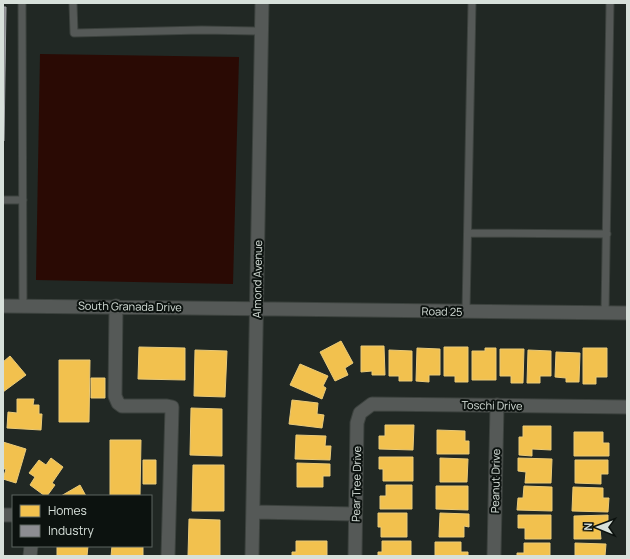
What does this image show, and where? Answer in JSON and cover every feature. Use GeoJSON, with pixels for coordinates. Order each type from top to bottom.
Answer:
{"type":"FeatureCollection","features":[{"type":"Feature","properties":{"kind":"street","name":"Almond Avenue"},"geometry":{"type":"LineString","coordinates":[[252,556],[262,3]]}},
{"type":"Feature","properties":{"kind":"street","name":"South Granada Drive"},"geometry":{"type":"LineString","coordinates":[[3,306],[256,308]]}},
{"type":"Feature","properties":{"kind":"street"},"geometry":{"type":"LineString","coordinates":[[116,306],[115,396],[118,403],[122,406],[172,407],[168,556]]}},
{"type":"Feature","properties":{"kind":"street","name":"Road 25"},"geometry":{"type":"LineString","coordinates":[[256,308],[627,313]]}},
{"type":"Feature","properties":{"kind":"street","name":"Toschi Drive"},"geometry":{"type":"LineString","coordinates":[[360,413],[372,404],[627,407]]}},
{"type":"Feature","properties":{"kind":"street","name":"Peanut Drive"},"geometry":{"type":"LineString","coordinates":[[494,556],[497,406]]}},
{"type":"Feature","properties":{"kind":"street","name":"Pear Tree Drive"},"geometry":{"type":"LineString","coordinates":[[355,556],[357,423],[360,413]]}},
{"type":"Feature","properties":{"kind":"street"},"geometry":{"type":"LineString","coordinates":[[253,512],[355,514]]}},
{"type":"Feature","properties":{"kind":"lane"},"geometry":{"type":"LineString","coordinates":[[22,3],[23,306]]}},
{"type":"Feature","properties":{"kind":"lane"},"geometry":{"type":"LineString","coordinates":[[73,3],[74,34],[202,30],[261,31]]}},
{"type":"Feature","properties":{"kind":"lane"},"geometry":{"type":"LineString","coordinates":[[466,311],[472,3]]}},
{"type":"Feature","properties":{"kind":"lane"},"geometry":{"type":"LineString","coordinates":[[606,313],[610,3]]}},
{"type":"Feature","properties":{"kind":"lane"},"geometry":{"type":"LineString","coordinates":[[3,200],[23,200]]}},
{"type":"Feature","properties":{"kind":"lane"},"geometry":{"type":"LineString","coordinates":[[468,233],[607,234]]}},
{"type":"Feature","properties":{"kind":"shaded area"},"geometry":{"type":"Polygon","coordinates":[[[40,54],[239,57],[233,284],[36,280],[40,54]]]}},
{"type":"Feature","properties":{"kind":"building: Homes"},"geometry":{"type":"Polygon","coordinates":[[[341,341],[353,363],[345,368],[348,375],[335,381],[320,352],[341,341]]]}},
{"type":"Feature","properties":{"kind":"building: Homes"},"geometry":{"type":"Polygon","coordinates":[[[361,346],[384,346],[385,375],[372,375],[372,371],[361,372],[361,346]]]}},
{"type":"Feature","properties":{"kind":"building: Homes"},"geometry":{"type":"Polygon","coordinates":[[[139,347],[185,348],[185,380],[138,379],[139,347]]]}},
{"type":"Feature","properties":{"kind":"building: Homes"},"geometry":{"type":"Polygon","coordinates":[[[444,347],[468,347],[468,382],[455,382],[455,376],[444,376],[444,347]]]}},
{"type":"Feature","properties":{"kind":"building: Homes"},"geometry":{"type":"Polygon","coordinates":[[[417,348],[440,349],[440,375],[429,375],[429,382],[416,381],[417,348]]]}},
{"type":"Feature","properties":{"kind":"building: Homes"},"geometry":{"type":"Polygon","coordinates":[[[485,348],[496,348],[496,380],[472,380],[472,351],[485,351],[485,348]]]}},
{"type":"Feature","properties":{"kind":"building: Homes"},"geometry":{"type":"Polygon","coordinates":[[[583,348],[607,348],[607,377],[596,377],[596,384],[583,384],[583,348]]]}},
{"type":"Feature","properties":{"kind":"building: Homes"},"geometry":{"type":"Polygon","coordinates":[[[500,349],[524,349],[523,383],[511,383],[511,376],[500,376],[500,349]]]}},
{"type":"Feature","properties":{"kind":"building: Homes"},"geometry":{"type":"Polygon","coordinates":[[[195,350],[227,351],[225,397],[194,396],[195,350]]]}},
{"type":"Feature","properties":{"kind":"building: Homes"},"geometry":{"type":"Polygon","coordinates":[[[389,350],[412,351],[412,381],[399,381],[399,376],[389,376],[389,350]]]}},
{"type":"Feature","properties":{"kind":"building: Homes"},"geometry":{"type":"Polygon","coordinates":[[[528,350],[551,351],[551,376],[540,376],[540,383],[527,383],[528,350]]]}},
{"type":"Feature","properties":{"kind":"building: Homes"},"geometry":{"type":"Polygon","coordinates":[[[556,352],[580,353],[579,382],[566,382],[566,378],[555,377],[556,352]]]}},
{"type":"Feature","properties":{"kind":"building: Homes"},"geometry":{"type":"Polygon","coordinates":[[[10,356],[26,375],[3,392],[3,362],[10,356]]]}},
{"type":"Feature","properties":{"kind":"building: Homes"},"geometry":{"type":"Polygon","coordinates":[[[59,360],[90,360],[89,422],[59,422],[59,360]]]}},
{"type":"Feature","properties":{"kind":"building: Homes"},"geometry":{"type":"Polygon","coordinates":[[[300,364],[328,376],[323,386],[326,388],[322,399],[290,385],[300,364]]]}},
{"type":"Feature","properties":{"kind":"building: Homes"},"geometry":{"type":"Polygon","coordinates":[[[91,378],[105,378],[105,398],[91,398],[91,378]]]}},
{"type":"Feature","properties":{"kind":"building: Homes"},"geometry":{"type":"Polygon","coordinates":[[[17,399],[34,399],[33,405],[39,405],[39,414],[42,414],[41,430],[7,428],[8,412],[17,413],[17,399]]]}},
{"type":"Feature","properties":{"kind":"building: Homes"},"geometry":{"type":"Polygon","coordinates":[[[292,400],[318,403],[317,414],[324,415],[322,428],[289,424],[292,400]]]}},
{"type":"Feature","properties":{"kind":"building: Homes"},"geometry":{"type":"Polygon","coordinates":[[[191,408],[222,409],[222,456],[190,455],[191,408]]]}},
{"type":"Feature","properties":{"kind":"building: Homes"},"geometry":{"type":"Polygon","coordinates":[[[385,425],[414,425],[413,450],[379,449],[379,436],[385,436],[385,425]]]}},
{"type":"Feature","properties":{"kind":"building: Homes"},"geometry":{"type":"Polygon","coordinates":[[[523,426],[551,426],[551,450],[532,449],[532,456],[519,455],[519,437],[523,437],[523,426]]]}},
{"type":"Feature","properties":{"kind":"building: Homes"},"geometry":{"type":"Polygon","coordinates":[[[437,430],[465,431],[465,441],[469,441],[469,454],[437,454],[437,430]]]}},
{"type":"Feature","properties":{"kind":"building: Homes"},"geometry":{"type":"Polygon","coordinates":[[[574,432],[603,432],[603,443],[609,443],[609,456],[574,456],[574,432]]]}},
{"type":"Feature","properties":{"kind":"building: Homes"},"geometry":{"type":"Polygon","coordinates":[[[296,435],[326,436],[325,446],[331,446],[330,460],[295,459],[296,435]]]}},
{"type":"Feature","properties":{"kind":"building: Homes"},"geometry":{"type":"Polygon","coordinates":[[[110,440],[141,440],[140,495],[110,495],[110,440]]]}},
{"type":"Feature","properties":{"kind":"building: Homes"},"geometry":{"type":"Polygon","coordinates":[[[3,442],[26,449],[16,483],[3,479],[6,469],[3,469],[3,442]]]}},
{"type":"Feature","properties":{"kind":"building: Homes"},"geometry":{"type":"Polygon","coordinates":[[[379,457],[413,457],[413,481],[383,481],[383,469],[379,469],[379,457]]]}},
{"type":"Feature","properties":{"kind":"building: Homes"},"geometry":{"type":"Polygon","coordinates":[[[51,458],[63,467],[52,483],[55,485],[48,495],[44,495],[30,485],[35,477],[29,473],[39,460],[46,465],[51,458]]]}},
{"type":"Feature","properties":{"kind":"building: Homes"},"geometry":{"type":"Polygon","coordinates":[[[440,458],[468,459],[467,482],[440,482],[440,458]]]}},
{"type":"Feature","properties":{"kind":"building: Homes"},"geometry":{"type":"Polygon","coordinates":[[[518,458],[552,459],[551,483],[525,483],[526,472],[518,471],[518,458]]]}},
{"type":"Feature","properties":{"kind":"building: Homes"},"geometry":{"type":"Polygon","coordinates":[[[143,460],[156,460],[156,484],[143,484],[143,460]]]}},
{"type":"Feature","properties":{"kind":"building: Homes"},"geometry":{"type":"Polygon","coordinates":[[[575,460],[608,460],[608,474],[601,474],[601,484],[575,483],[575,460]]]}},
{"type":"Feature","properties":{"kind":"building: Homes"},"geometry":{"type":"Polygon","coordinates":[[[297,463],[330,464],[330,476],[323,476],[323,487],[297,487],[297,463]]]}},
{"type":"Feature","properties":{"kind":"building: Homes"},"geometry":{"type":"Polygon","coordinates":[[[193,465],[224,465],[224,511],[192,511],[193,465]]]}},
{"type":"Feature","properties":{"kind":"building: Homes"},"geometry":{"type":"Polygon","coordinates":[[[80,485],[85,495],[63,495],[80,485]]]}},
{"type":"Feature","properties":{"kind":"building: Homes"},"geometry":{"type":"Polygon","coordinates":[[[386,485],[412,485],[412,509],[380,509],[380,496],[386,496],[386,485]]]}},
{"type":"Feature","properties":{"kind":"building: Homes"},"geometry":{"type":"Polygon","coordinates":[[[436,486],[468,486],[468,510],[436,509],[436,486]]]}},
{"type":"Feature","properties":{"kind":"building: Homes"},"geometry":{"type":"Polygon","coordinates":[[[524,486],[552,487],[552,511],[517,510],[518,498],[523,498],[524,486]]]}},
{"type":"Feature","properties":{"kind":"building: Homes"},"geometry":{"type":"Polygon","coordinates":[[[573,487],[603,488],[603,498],[609,498],[608,512],[572,511],[573,487]]]}},
{"type":"Feature","properties":{"kind":"building: Homes"},"geometry":{"type":"Polygon","coordinates":[[[378,513],[407,513],[407,537],[381,537],[381,527],[378,527],[378,513]]]}},
{"type":"Feature","properties":{"kind":"building: Homes"},"geometry":{"type":"Polygon","coordinates":[[[440,513],[469,514],[469,527],[464,526],[464,537],[439,537],[440,513]]]}},
{"type":"Feature","properties":{"kind":"building: Homes"},"geometry":{"type":"Polygon","coordinates":[[[518,515],[551,515],[551,539],[525,539],[525,528],[518,528],[518,515]]]}},
{"type":"Feature","properties":{"kind":"building: Homes"},"geometry":{"type":"Polygon","coordinates":[[[608,515],[608,529],[600,529],[601,539],[574,539],[574,516],[608,515]]]}},
{"type":"Feature","properties":{"kind":"building: Homes"},"geometry":{"type":"Polygon","coordinates":[[[189,519],[220,520],[220,556],[188,556],[189,519]]]}},
{"type":"Feature","properties":{"kind":"building: Homes"},"geometry":{"type":"Polygon","coordinates":[[[296,541],[327,541],[327,556],[292,556],[292,552],[296,552],[296,541]]]}},
{"type":"Feature","properties":{"kind":"building: Homes"},"geometry":{"type":"Polygon","coordinates":[[[382,541],[411,541],[411,556],[378,556],[378,552],[382,552],[382,541]]]}},
{"type":"Feature","properties":{"kind":"building: Homes"},"geometry":{"type":"Polygon","coordinates":[[[435,542],[461,542],[461,552],[468,552],[468,556],[435,556],[435,542]]]}},
{"type":"Feature","properties":{"kind":"building: Homes"},"geometry":{"type":"Polygon","coordinates":[[[524,543],[550,543],[550,556],[517,556],[517,553],[524,553],[524,543]]]}},
{"type":"Feature","properties":{"kind":"building: Homes"},"geometry":{"type":"Polygon","coordinates":[[[575,543],[606,544],[605,556],[575,556],[575,543]]]}},
{"type":"Feature","properties":{"kind":"building: Homes"},"geometry":{"type":"Polygon","coordinates":[[[57,547],[88,547],[87,556],[57,556],[57,547]]]}},
{"type":"Feature","properties":{"kind":"building: Homes"},"geometry":{"type":"Polygon","coordinates":[[[112,547],[143,547],[143,556],[111,556],[112,547]]]}},
{"type":"Feature","properties":{"kind":"building: Industry"},"geometry":{"type":"Polygon","coordinates":[[[3,7],[6,7],[4,141],[3,141],[3,7]]]}}]}
